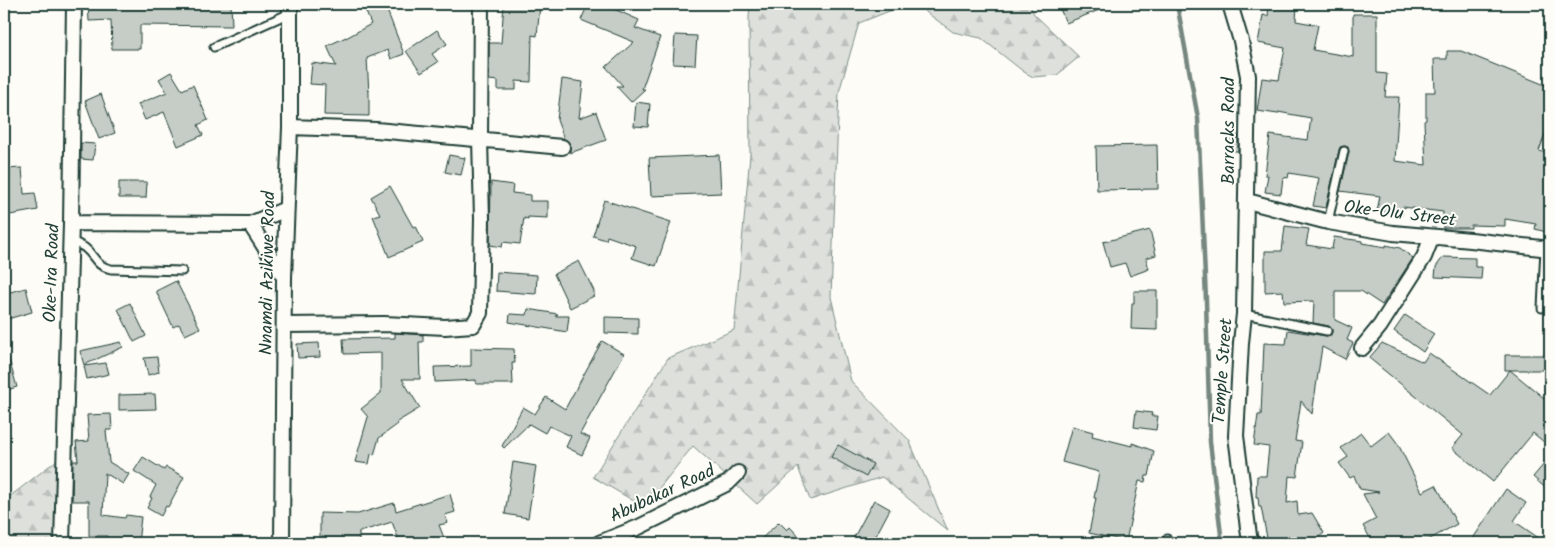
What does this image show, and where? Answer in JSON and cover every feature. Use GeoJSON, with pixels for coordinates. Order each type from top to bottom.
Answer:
{"type":"FeatureCollection","features":[{"type":"Feature","properties":{"kind":"street","name":"Oke-Ira Road"},"geometry":{"type":"LineString","coordinates":[[62,543],[71,223],[74,4]]}},
{"type":"Feature","properties":{"kind":"street"},"geometry":{"type":"LineString","coordinates":[[285,324],[473,325],[480,313],[482,219],[480,139],[481,4]]}},
{"type":"Feature","properties":{"kind":"street","name":"Barracks Road"},"geometry":{"type":"LineString","coordinates":[[1230,4],[1241,41],[1248,76],[1247,201]]}},
{"type":"Feature","properties":{"kind":"street","name":"Nnamdi Azikiwe Road"},"geometry":{"type":"LineString","coordinates":[[282,543],[284,277],[290,127],[290,8]]}},
{"type":"Feature","properties":{"kind":"street"},"geometry":{"type":"LineString","coordinates":[[290,127],[376,130],[562,146]]}},
{"type":"Feature","properties":{"kind":"street","name":"Oke-Olu Street"},"geometry":{"type":"LineString","coordinates":[[1247,201],[1328,222],[1393,233],[1547,249]]}},
{"type":"Feature","properties":{"kind":"street","name":"Temple Street"},"geometry":{"type":"LineString","coordinates":[[1247,201],[1244,314],[1236,436],[1250,543]]}},
{"type":"Feature","properties":{"kind":"street"},"geometry":{"type":"LineString","coordinates":[[71,223],[250,224],[286,209]]}},
{"type":"Feature","properties":{"kind":"street"},"geometry":{"type":"LineString","coordinates":[[250,224],[284,277]]}},
{"type":"Feature","properties":{"kind":"street"},"geometry":{"type":"LineString","coordinates":[[1362,348],[1380,326],[1424,258],[1432,237]]}},
{"type":"Feature","properties":{"kind":"street","name":"Abubakar Road"},"geometry":{"type":"LineString","coordinates":[[599,543],[639,527],[728,483],[738,473]]}},
{"type":"Feature","properties":{"kind":"lane"},"geometry":{"type":"LineString","coordinates":[[214,47],[290,8]]}},
{"type":"Feature","properties":{"kind":"lane"},"geometry":{"type":"LineString","coordinates":[[1328,222],[1344,151]]}},
{"type":"Feature","properties":{"kind":"lane"},"geometry":{"type":"LineString","coordinates":[[70,240],[86,248],[96,262],[103,267],[111,269],[182,271]]}},
{"type":"Feature","properties":{"kind":"lane"},"geometry":{"type":"LineString","coordinates":[[1542,308],[1547,249]]}},
{"type":"Feature","properties":{"kind":"lane"},"geometry":{"type":"LineString","coordinates":[[1244,314],[1328,331]]}},
{"type":"Feature","properties":{"kind":"green space"},"geometry":{"type":"Polygon","coordinates":[[[750,4],[907,4],[859,23],[839,92],[831,297],[851,381],[909,440],[948,531],[882,477],[810,500],[798,467],[757,504],[693,446],[644,507],[593,477],[668,358],[734,330],[750,155],[750,4]]]}},
{"type":"Feature","properties":{"kind":"green space"},"geometry":{"type":"Polygon","coordinates":[[[915,4],[1029,4],[1034,14],[1079,57],[1057,75],[1033,77],[981,38],[953,32],[915,4]]]}},
{"type":"Feature","properties":{"kind":"green space"},"geometry":{"type":"Polygon","coordinates":[[[66,453],[66,543],[4,543],[4,501],[66,453]]]}},
{"type":"Feature","properties":{"kind":"building"},"geometry":{"type":"Polygon","coordinates":[[[88,4],[231,4],[232,26],[140,25],[140,49],[112,49],[111,20],[89,21],[88,4]]]}},
{"type":"Feature","properties":{"kind":"building"},"geometry":{"type":"Polygon","coordinates":[[[504,4],[540,5],[537,36],[532,35],[531,82],[516,81],[516,90],[498,90],[498,81],[489,80],[489,43],[501,43],[504,4]]]}},
{"type":"Feature","properties":{"kind":"building"},"geometry":{"type":"Polygon","coordinates":[[[588,4],[616,4],[614,9],[639,20],[635,28],[660,37],[642,89],[645,89],[631,102],[616,86],[623,86],[606,67],[634,42],[581,20],[588,4]]]}},
{"type":"Feature","properties":{"kind":"building"},"geometry":{"type":"Polygon","coordinates":[[[1058,4],[1112,4],[1112,5],[1066,23],[1058,4]]]}},
{"type":"Feature","properties":{"kind":"building"},"geometry":{"type":"Polygon","coordinates":[[[1269,4],[1297,4],[1296,21],[1318,25],[1313,50],[1353,57],[1353,14],[1377,14],[1377,73],[1387,74],[1385,97],[1399,97],[1395,161],[1426,165],[1424,121],[1426,120],[1426,92],[1435,92],[1434,59],[1447,59],[1447,51],[1461,51],[1550,87],[1550,121],[1539,151],[1550,154],[1546,174],[1550,175],[1550,233],[1535,229],[1536,224],[1505,219],[1505,226],[1471,225],[1471,228],[1443,228],[1443,212],[1403,207],[1402,215],[1377,211],[1380,196],[1340,191],[1349,152],[1348,147],[1345,146],[1340,147],[1339,150],[1326,208],[1313,206],[1319,178],[1289,173],[1288,178],[1283,177],[1281,194],[1265,192],[1268,175],[1265,175],[1270,135],[1308,140],[1311,118],[1278,112],[1278,114],[1257,111],[1262,78],[1279,80],[1285,48],[1258,43],[1263,15],[1268,16],[1269,4]]]}},
{"type":"Feature","properties":{"kind":"building"},"geometry":{"type":"Polygon","coordinates":[[[385,5],[404,54],[391,59],[388,50],[367,58],[369,116],[324,115],[325,85],[310,84],[312,63],[336,66],[327,46],[371,24],[366,12],[385,5]]]}},
{"type":"Feature","properties":{"kind":"building"},"geometry":{"type":"Polygon","coordinates":[[[437,30],[447,44],[432,54],[438,62],[421,73],[406,51],[437,30]]]}},
{"type":"Feature","properties":{"kind":"building"},"geometry":{"type":"Polygon","coordinates":[[[675,35],[697,36],[695,65],[673,64],[675,35]]]}},
{"type":"Feature","properties":{"kind":"building"},"geometry":{"type":"Polygon","coordinates":[[[171,72],[182,90],[193,85],[208,120],[198,125],[203,135],[178,146],[164,112],[145,120],[138,104],[167,92],[159,79],[171,72]]]}},
{"type":"Feature","properties":{"kind":"building"},"geometry":{"type":"Polygon","coordinates":[[[562,79],[583,82],[579,118],[596,112],[606,140],[570,153],[570,144],[564,139],[557,120],[562,79]]]}},
{"type":"Feature","properties":{"kind":"building"},"geometry":{"type":"Polygon","coordinates":[[[101,94],[115,133],[99,139],[85,101],[101,94]]]}},
{"type":"Feature","properties":{"kind":"building"},"geometry":{"type":"Polygon","coordinates":[[[636,102],[650,104],[648,127],[634,126],[636,102]]]}},
{"type":"Feature","properties":{"kind":"building"},"geometry":{"type":"Polygon","coordinates":[[[1238,136],[1238,151],[1229,151],[1229,137],[1238,136]]]}},
{"type":"Feature","properties":{"kind":"building"},"geometry":{"type":"Polygon","coordinates":[[[81,143],[95,144],[93,160],[81,159],[81,143]]]}},
{"type":"Feature","properties":{"kind":"building"},"geometry":{"type":"Polygon","coordinates":[[[1157,145],[1158,189],[1097,190],[1096,146],[1157,145]]]}},
{"type":"Feature","properties":{"kind":"building"},"geometry":{"type":"Polygon","coordinates":[[[449,155],[465,158],[461,175],[445,172],[449,155]]]}},
{"type":"Feature","properties":{"kind":"building"},"geometry":{"type":"Polygon","coordinates":[[[719,155],[721,193],[651,196],[649,158],[719,155]]]}},
{"type":"Feature","properties":{"kind":"building"},"geometry":{"type":"Polygon","coordinates":[[[22,168],[24,194],[35,193],[38,210],[4,216],[4,169],[22,168]]]}},
{"type":"Feature","properties":{"kind":"building"},"geometry":{"type":"Polygon","coordinates":[[[119,182],[147,182],[146,198],[119,198],[119,182]]]}},
{"type":"Feature","properties":{"kind":"building"},"geometry":{"type":"Polygon","coordinates":[[[491,182],[513,185],[512,193],[530,195],[530,201],[548,201],[548,218],[524,218],[520,244],[503,242],[502,247],[490,245],[491,182]]]}},
{"type":"Feature","properties":{"kind":"building"},"geometry":{"type":"Polygon","coordinates":[[[390,186],[413,227],[416,226],[423,242],[389,257],[373,216],[380,214],[371,197],[390,186]]]}},
{"type":"Feature","properties":{"kind":"building"},"geometry":{"type":"Polygon","coordinates":[[[604,200],[671,222],[656,266],[632,258],[636,246],[607,236],[606,240],[593,236],[604,200]]]}},
{"type":"Feature","properties":{"kind":"building"},"geometry":{"type":"Polygon","coordinates":[[[1285,226],[1309,229],[1306,245],[1332,249],[1334,237],[1400,248],[1413,258],[1382,305],[1361,291],[1335,291],[1335,320],[1352,328],[1347,340],[1353,343],[1345,359],[1322,347],[1312,414],[1301,401],[1295,441],[1302,442],[1297,477],[1289,476],[1287,503],[1297,501],[1298,515],[1312,513],[1324,533],[1319,537],[1322,543],[1268,543],[1261,507],[1259,507],[1258,497],[1256,497],[1257,476],[1266,476],[1269,447],[1254,445],[1258,415],[1261,415],[1264,343],[1286,344],[1288,330],[1326,336],[1331,335],[1332,332],[1329,326],[1313,323],[1314,301],[1284,302],[1283,291],[1265,292],[1265,251],[1282,251],[1285,226]]]}},
{"type":"Feature","properties":{"kind":"building"},"geometry":{"type":"Polygon","coordinates":[[[1150,230],[1156,255],[1146,258],[1149,269],[1130,276],[1125,263],[1110,267],[1103,242],[1150,230]]]}},
{"type":"Feature","properties":{"kind":"building"},"geometry":{"type":"Polygon","coordinates":[[[1443,257],[1475,258],[1475,267],[1482,267],[1481,279],[1435,277],[1436,267],[1443,257]]]}},
{"type":"Feature","properties":{"kind":"building"},"geometry":{"type":"Polygon","coordinates":[[[579,261],[594,291],[594,296],[570,308],[554,274],[579,261]]]}},
{"type":"Feature","properties":{"kind":"building"},"geometry":{"type":"Polygon","coordinates":[[[497,272],[537,275],[536,294],[496,291],[497,272]]]}},
{"type":"Feature","properties":{"kind":"building"},"geometry":{"type":"Polygon","coordinates":[[[176,281],[200,328],[185,335],[179,324],[173,327],[156,291],[176,281]]]}},
{"type":"Feature","properties":{"kind":"building"},"geometry":{"type":"Polygon","coordinates":[[[26,288],[32,312],[4,320],[4,296],[7,296],[6,293],[26,288]]]}},
{"type":"Feature","properties":{"kind":"building"},"geometry":{"type":"Polygon","coordinates":[[[1134,291],[1157,291],[1157,330],[1131,329],[1134,291]]]}},
{"type":"Feature","properties":{"kind":"building"},"geometry":{"type":"Polygon","coordinates":[[[130,303],[146,336],[134,342],[118,309],[130,303]]]}},
{"type":"Feature","properties":{"kind":"building"},"geometry":{"type":"Polygon","coordinates":[[[528,309],[558,314],[555,316],[569,316],[567,332],[509,322],[510,314],[527,315],[528,309]]]}},
{"type":"Feature","properties":{"kind":"building"},"geometry":{"type":"Polygon","coordinates":[[[1405,315],[1434,334],[1423,352],[1394,331],[1405,315]]]}},
{"type":"Feature","properties":{"kind":"building"},"geometry":{"type":"Polygon","coordinates":[[[605,317],[638,318],[638,334],[605,333],[605,317]]]}},
{"type":"Feature","properties":{"kind":"building"},"geometry":{"type":"Polygon","coordinates":[[[395,333],[423,335],[423,342],[419,342],[420,379],[402,379],[420,408],[397,422],[398,424],[379,438],[374,455],[371,454],[369,464],[355,462],[368,417],[361,409],[381,393],[381,353],[344,354],[343,339],[395,338],[395,333]]]}},
{"type":"Feature","properties":{"kind":"building"},"geometry":{"type":"Polygon","coordinates":[[[602,341],[624,354],[580,434],[590,438],[582,455],[566,447],[571,436],[549,426],[545,433],[529,424],[504,448],[502,446],[523,407],[535,414],[546,397],[565,409],[602,341]]]}},
{"type":"Feature","properties":{"kind":"building"},"geometry":{"type":"Polygon","coordinates":[[[121,342],[123,347],[84,365],[80,351],[121,342]]]}},
{"type":"Feature","properties":{"kind":"building"},"geometry":{"type":"Polygon","coordinates":[[[319,343],[320,357],[298,358],[297,344],[319,343]]]}},
{"type":"Feature","properties":{"kind":"building"},"geometry":{"type":"Polygon","coordinates":[[[1382,343],[1423,362],[1429,353],[1490,395],[1510,370],[1550,403],[1550,447],[1533,433],[1493,482],[1452,448],[1463,435],[1369,358],[1382,343]]]}},
{"type":"Feature","properties":{"kind":"building"},"geometry":{"type":"Polygon","coordinates":[[[471,348],[514,349],[515,363],[512,363],[513,384],[476,384],[476,380],[435,382],[434,367],[471,366],[471,348]]]}},
{"type":"Feature","properties":{"kind":"building"},"geometry":{"type":"Polygon","coordinates":[[[7,353],[17,387],[4,391],[4,354],[7,353]]]}},
{"type":"Feature","properties":{"kind":"building"},"geometry":{"type":"Polygon","coordinates":[[[1505,355],[1550,355],[1550,370],[1505,370],[1505,355]]]}},
{"type":"Feature","properties":{"kind":"building"},"geometry":{"type":"Polygon","coordinates":[[[157,357],[159,372],[148,375],[144,358],[157,357]]]}},
{"type":"Feature","properties":{"kind":"building"},"geometry":{"type":"Polygon","coordinates":[[[106,363],[109,374],[87,379],[84,366],[106,363]]]}},
{"type":"Feature","properties":{"kind":"building"},"geometry":{"type":"Polygon","coordinates":[[[155,394],[156,409],[119,410],[119,395],[155,394]]]}},
{"type":"Feature","properties":{"kind":"building"},"geometry":{"type":"Polygon","coordinates":[[[1136,411],[1152,413],[1151,416],[1158,416],[1156,430],[1134,427],[1136,411]]]}},
{"type":"Feature","properties":{"kind":"building"},"geometry":{"type":"Polygon","coordinates":[[[111,414],[112,430],[106,430],[109,462],[129,474],[123,484],[105,473],[103,515],[125,518],[126,515],[141,517],[138,543],[106,543],[107,536],[89,536],[89,501],[72,501],[73,461],[78,461],[76,442],[89,441],[87,415],[111,414]]]}},
{"type":"Feature","properties":{"kind":"building"},"geometry":{"type":"Polygon","coordinates":[[[1072,426],[1093,432],[1092,436],[1132,446],[1132,443],[1154,451],[1149,476],[1146,476],[1145,482],[1139,481],[1126,541],[1089,533],[1099,472],[1062,462],[1072,426]]]}},
{"type":"Feature","properties":{"kind":"building"},"geometry":{"type":"Polygon","coordinates":[[[1389,432],[1398,444],[1422,492],[1436,485],[1457,524],[1423,543],[1373,543],[1363,526],[1376,519],[1363,494],[1379,492],[1360,489],[1354,476],[1350,478],[1339,463],[1348,457],[1341,448],[1361,433],[1371,446],[1389,432]]]}},
{"type":"Feature","properties":{"kind":"building"},"geometry":{"type":"Polygon","coordinates":[[[838,445],[873,464],[866,477],[831,457],[838,445]]]}},
{"type":"Feature","properties":{"kind":"building"},"geometry":{"type":"Polygon","coordinates":[[[143,457],[164,470],[166,467],[184,477],[161,516],[147,508],[156,485],[134,471],[143,457]]]}},
{"type":"Feature","properties":{"kind":"building"},"geometry":{"type":"Polygon","coordinates":[[[1550,457],[1550,492],[1533,477],[1550,457]]]}},
{"type":"Feature","properties":{"kind":"building"},"geometry":{"type":"Polygon","coordinates":[[[513,462],[536,466],[528,518],[505,514],[513,462]]]}},
{"type":"Feature","properties":{"kind":"building"},"geometry":{"type":"Polygon","coordinates":[[[1506,489],[1526,503],[1514,521],[1546,543],[1470,543],[1506,489]]]}},
{"type":"Feature","properties":{"kind":"building"},"geometry":{"type":"Polygon","coordinates":[[[450,494],[455,512],[445,515],[448,523],[439,525],[446,543],[400,543],[392,522],[359,532],[359,543],[320,543],[320,513],[358,514],[394,503],[396,511],[450,494]]]}},
{"type":"Feature","properties":{"kind":"building"},"geometry":{"type":"Polygon","coordinates":[[[874,500],[890,509],[872,543],[861,543],[853,539],[874,500]]]}},
{"type":"Feature","properties":{"kind":"building"},"geometry":{"type":"Polygon","coordinates":[[[779,522],[787,530],[790,527],[805,543],[757,543],[779,522]]]}},
{"type":"Feature","properties":{"kind":"waterway"},"geometry":{"type":"LineString","coordinates":[[1177,4],[1198,118],[1210,442],[1222,543]]}}]}
